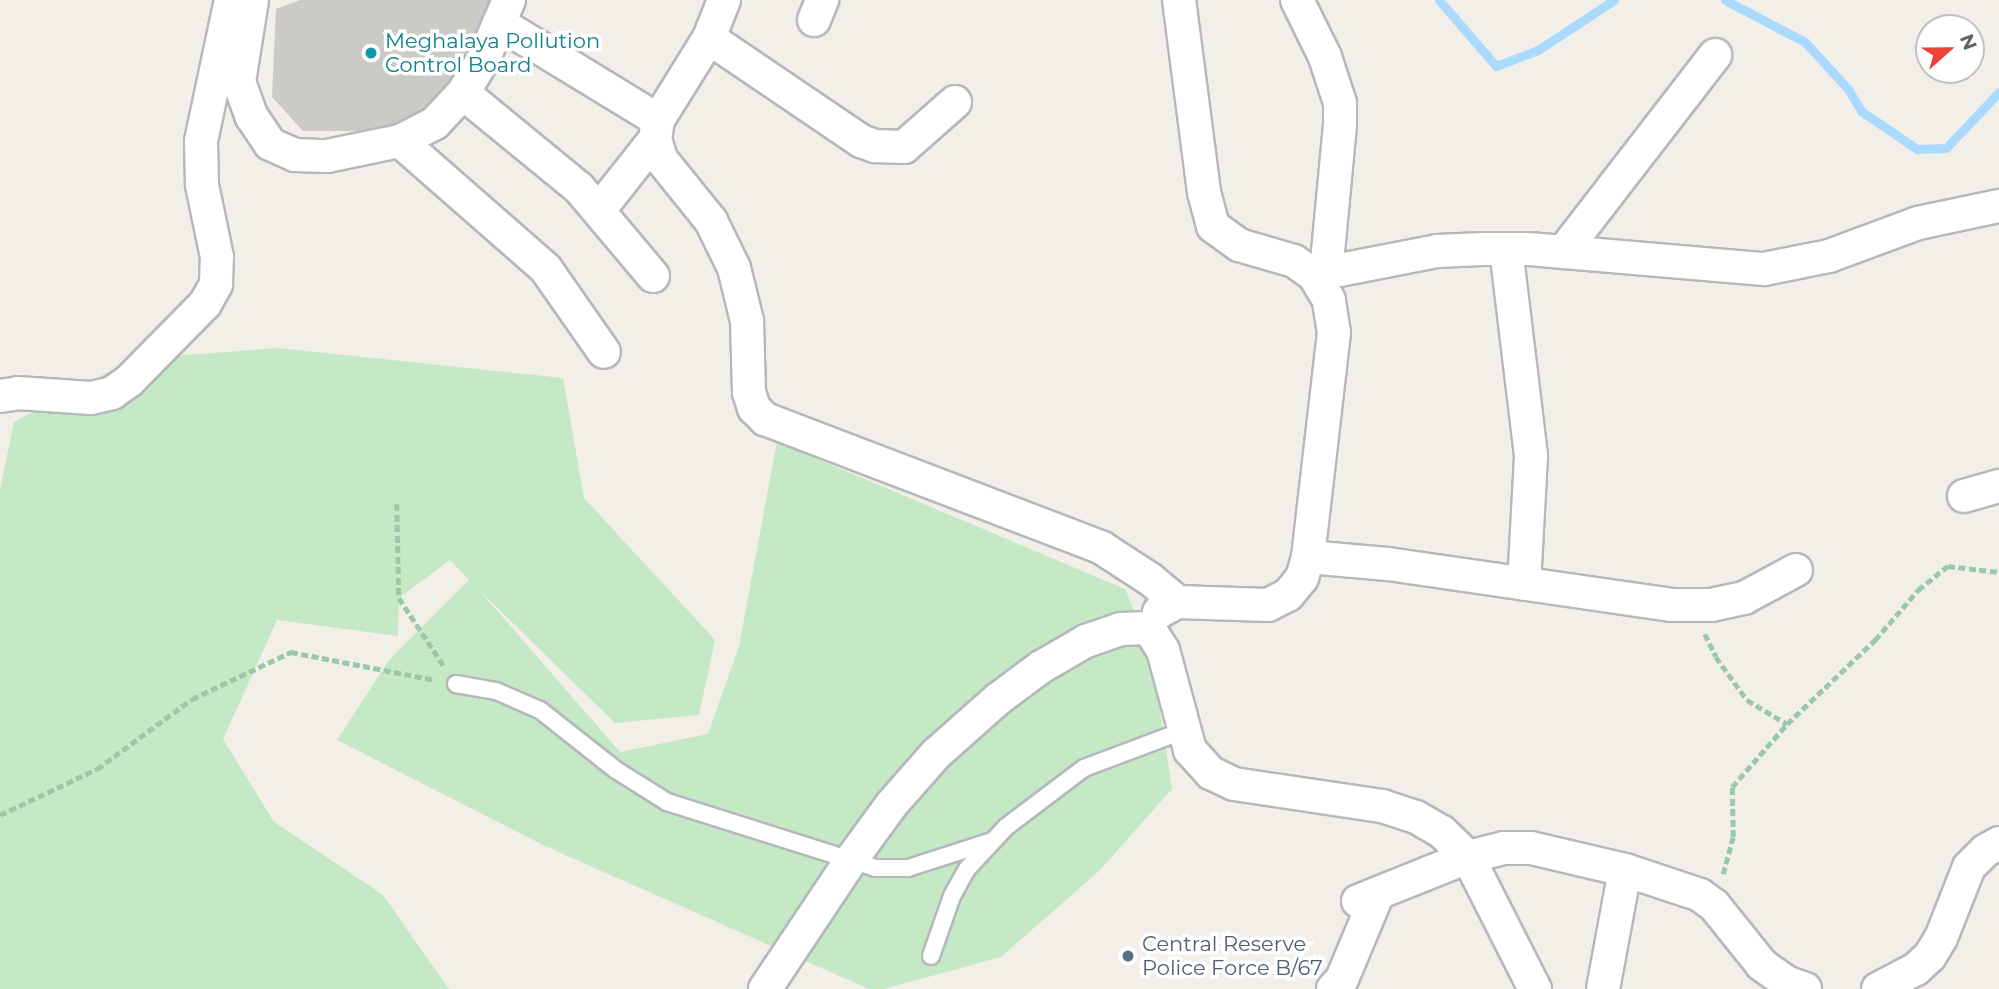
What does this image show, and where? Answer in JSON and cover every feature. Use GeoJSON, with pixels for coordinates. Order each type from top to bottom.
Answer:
{"type":"FeatureCollection","features":[{"type":"Feature","properties":{"kind":"street"},"geometry":{"type":"LineString","coordinates":[[0,396],[18,393],[92,398],[112,393],[129,381],[205,304],[216,284],[217,257],[202,185],[201,141],[231,0]]}},
{"type":"Feature","properties":{"kind":"street"},"geometry":{"type":"LineString","coordinates":[[251,0],[239,82],[252,117],[270,144],[295,155],[327,156],[400,141],[435,123],[463,93],[504,12],[657,130],[661,159],[710,221],[738,280],[750,354],[749,392],[754,408],[765,419],[1037,520],[1102,548],[1128,563],[1177,602]]}},
{"type":"Feature","properties":{"kind":"street"},"geometry":{"type":"LineString","coordinates":[[599,209],[657,130],[709,38],[724,0]]}},
{"type":"Feature","properties":{"kind":"street"},"geometry":{"type":"LineString","coordinates":[[1180,0],[1204,192],[1213,226],[1239,245],[1294,261],[1320,273],[1437,251],[1506,249],[1764,270],[1829,256],[1931,220],[1999,206]]}},
{"type":"Feature","properties":{"kind":"street"},"geometry":{"type":"LineString","coordinates":[[1149,628],[1162,608],[1177,602],[1268,605],[1288,595],[1302,578],[1308,557],[1334,333],[1329,300],[1320,273],[1340,125],[1340,103],[1325,57],[1297,0]]}},
{"type":"Feature","properties":{"kind":"street"},"geometry":{"type":"LineString","coordinates":[[709,38],[860,141],[875,146],[904,147],[955,102]]}},
{"type":"Feature","properties":{"kind":"street"},"geometry":{"type":"LineString","coordinates":[[1563,252],[1715,55]]}},
{"type":"Feature","properties":{"kind":"street"},"geometry":{"type":"LineString","coordinates":[[463,93],[579,188],[653,276]]}},
{"type":"Feature","properties":{"kind":"street"},"geometry":{"type":"LineString","coordinates":[[400,141],[546,269],[604,352]]}},
{"type":"Feature","properties":{"kind":"street"},"geometry":{"type":"LineString","coordinates":[[1506,249],[1531,456],[1524,584]]}},
{"type":"Feature","properties":{"kind":"street"},"geometry":{"type":"LineString","coordinates":[[1964,496],[1999,486]]}},
{"type":"Feature","properties":{"kind":"street"},"geometry":{"type":"LineString","coordinates":[[1308,557],[1388,564],[1671,605],[1711,605],[1744,598],[1796,570]]}},
{"type":"Feature","properties":{"kind":"street"},"geometry":{"type":"LineString","coordinates":[[1149,628],[1163,650],[1190,750],[1211,773],[1234,785],[1382,806],[1416,817],[1442,832],[1468,857],[1535,989]]}},
{"type":"Feature","properties":{"kind":"street"},"geometry":{"type":"LineString","coordinates":[[765,989],[850,860],[892,804],[936,754],[998,699],[1041,667],[1086,641],[1121,629],[1149,628]]}},
{"type":"Feature","properties":{"kind":"street"},"geometry":{"type":"LineString","coordinates":[[1878,989],[1916,969],[1930,956],[1969,867],[1985,851],[1999,843]]}},
{"type":"Feature","properties":{"kind":"street"},"geometry":{"type":"LineString","coordinates":[[1333,989],[1342,979],[1368,897],[1468,857],[1504,848],[1531,848],[1682,886],[1714,905],[1762,965],[1788,983],[1805,989]]}},
{"type":"Feature","properties":{"kind":"street"},"geometry":{"type":"LineString","coordinates":[[1603,989],[1625,870]]}},
{"type":"Feature","properties":{"kind":"lane"},"geometry":{"type":"LineString","coordinates":[[456,684],[496,691],[540,710],[616,770],[667,802],[850,860],[876,867],[908,867],[992,841]]}},
{"type":"Feature","properties":{"kind":"lane"},"geometry":{"type":"LineString","coordinates":[[931,956],[952,896],[967,869],[992,841],[1032,805],[1084,768],[1185,730]]}},
{"type":"Feature","properties":{"kind":"path"},"geometry":{"type":"LineString","coordinates":[[397,504],[399,598],[456,684]]}},
{"type":"Feature","properties":{"kind":"path"},"geometry":{"type":"LineString","coordinates":[[1714,905],[1733,837],[1732,788],[1787,724],[1875,640],[1918,590],[1948,566],[1999,572]]}},
{"type":"Feature","properties":{"kind":"path"},"geometry":{"type":"LineString","coordinates":[[1671,605],[1692,612],[1716,657],[1747,700],[1787,724]]}},
{"type":"Feature","properties":{"kind":"path"},"geometry":{"type":"LineString","coordinates":[[0,815],[97,769],[192,699],[291,652],[456,684]]}},
{"type":"Feature","properties":{"kind":"green space"},"geometry":{"type":"Polygon","coordinates":[[[278,348],[563,378],[584,498],[715,640],[699,715],[615,723],[479,590],[620,752],[708,734],[739,646],[777,442],[1125,589],[1151,651],[1172,789],[1099,871],[1001,957],[884,989],[869,989],[545,846],[337,740],[389,660],[469,580],[450,560],[399,598],[398,636],[277,620],[223,739],[274,822],[383,895],[449,989],[0,989],[0,490],[14,422],[133,359],[278,348]]]}},
{"type":"Feature","properties":{"kind":"building","name":"Meghalaya Pollution Control Board"},"geometry":{"type":"Polygon","coordinates":[[[300,0],[490,0],[495,5],[429,120],[390,131],[303,131],[272,97],[276,9],[300,0]]]}},
{"type":"Feature","properties":{"kind":"waterway"},"geometry":{"type":"LineString","coordinates":[[1439,0],[1496,66],[1538,50],[1614,0]]}},
{"type":"Feature","properties":{"kind":"waterway"},"geometry":{"type":"LineString","coordinates":[[1725,0],[1805,42],[1848,89],[1861,111],[1917,149],[1946,148],[1999,92]]}},
{"type":"Feature","properties":{"kind":"place","name":"Meghalaya Pollution Control Board"},"geometry":{"type":"Point","coordinates":[371,53]}},
{"type":"Feature","properties":{"kind":"place","name":"Central Reserve Police Force B/67"},"geometry":{"type":"Point","coordinates":[1128,956]}}]}
